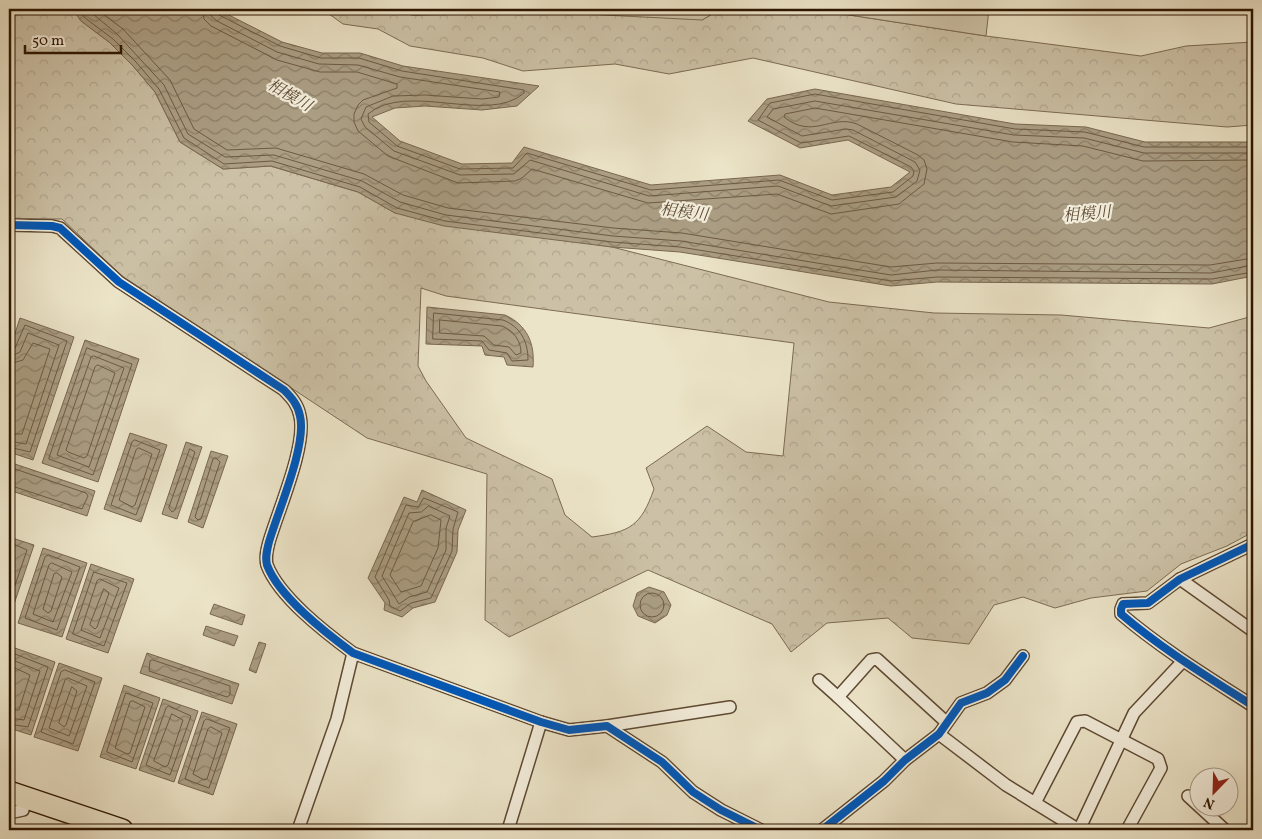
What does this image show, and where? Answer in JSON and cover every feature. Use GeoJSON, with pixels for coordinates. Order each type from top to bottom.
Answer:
{"type":"FeatureCollection","features":[{"type":"Feature","properties":{"kind":"highway"},"geometry":{"type":"LineString","coordinates":[[18,795],[122,830]]}},
{"type":"Feature","properties":{"kind":"street"},"geometry":{"type":"LineString","coordinates":[[9,225],[52,226],[60,228],[119,282],[284,390],[294,400],[300,415],[300,436],[297,453],[267,548],[267,565],[291,599],[353,653],[541,722],[568,730],[607,726],[730,707]]}},
{"type":"Feature","properties":{"kind":"street"},"geometry":{"type":"LineString","coordinates":[[1251,548],[1180,578],[1153,600],[1139,604],[1123,604],[1120,609],[1121,614],[1136,627],[1183,661],[1253,706]]}},
{"type":"Feature","properties":{"kind":"street"},"geometry":{"type":"LineString","coordinates":[[1180,578],[1253,631]]}},
{"type":"Feature","properties":{"kind":"street"},"geometry":{"type":"LineString","coordinates":[[298,830],[337,719],[353,653]]}},
{"type":"Feature","properties":{"kind":"street"},"geometry":{"type":"LineString","coordinates":[[822,830],[939,734],[946,722],[962,703],[987,692],[1005,680],[1023,656]]}},
{"type":"Feature","properties":{"kind":"street"},"geometry":{"type":"LineString","coordinates":[[838,696],[871,660],[878,660],[946,722]]}},
{"type":"Feature","properties":{"kind":"street"},"geometry":{"type":"LineString","coordinates":[[939,734],[1006,785],[1079,830],[1134,713],[1183,661]]}},
{"type":"Feature","properties":{"kind":"street"},"geometry":{"type":"LineString","coordinates":[[819,680],[905,760]]}},
{"type":"Feature","properties":{"kind":"street"},"geometry":{"type":"LineString","coordinates":[[1035,803],[1076,722],[1085,721],[1158,759],[1161,768],[1127,830]]}},
{"type":"Feature","properties":{"kind":"street"},"geometry":{"type":"LineString","coordinates":[[508,830],[541,722]]}},
{"type":"Feature","properties":{"kind":"street"},"geometry":{"type":"LineString","coordinates":[[607,726],[662,762],[693,792],[721,810],[762,830]]}},
{"type":"Feature","properties":{"kind":"street"},"geometry":{"type":"LineString","coordinates":[[9,813],[23,810],[18,795]]}},
{"type":"Feature","properties":{"kind":"street"},"geometry":{"type":"LineString","coordinates":[[1188,796],[1225,830]]}},
{"type":"Feature","properties":{"kind":"green space"},"geometry":{"type":"Polygon","coordinates":[[[9,9],[73,9],[81,21],[109,42],[155,92],[180,142],[223,169],[270,166],[358,192],[395,213],[612,247],[829,302],[934,313],[1061,315],[1209,328],[1253,316],[1253,532],[1227,546],[1181,564],[1147,591],[1091,598],[1055,608],[1023,597],[994,605],[969,644],[912,638],[888,618],[827,623],[791,652],[772,624],[648,570],[509,637],[485,620],[487,474],[367,438],[122,276],[62,219],[9,219],[9,9]],[[421,288],[418,366],[426,381],[466,438],[552,479],[565,515],[592,537],[616,533],[639,519],[654,489],[646,468],[707,426],[746,452],[783,456],[794,343],[446,296],[421,288]]]}},
{"type":"Feature","properties":{"kind":"green space"},"geometry":{"type":"Polygon","coordinates":[[[322,9],[394,9],[412,15],[565,13],[678,18],[685,9],[702,20],[721,9],[810,9],[986,36],[1141,56],[1186,46],[1253,42],[1253,125],[1227,127],[956,104],[753,58],[669,74],[615,64],[523,71],[483,58],[410,46],[378,29],[343,24],[322,9]]]}},
{"type":"Feature","properties":{"kind":"green space"},"geometry":{"type":"Polygon","coordinates":[[[394,9],[721,9],[702,20],[565,13],[412,15],[394,9]]]}},
{"type":"Feature","properties":{"kind":"green space"},"geometry":{"type":"Polygon","coordinates":[[[810,9],[989,9],[986,36],[810,9]]]}},
{"type":"Feature","properties":{"kind":"water","name":"相模川"},"geometry":{"type":"Polygon","coordinates":[[[73,9],[217,9],[282,42],[322,53],[360,53],[403,66],[539,86],[517,106],[482,110],[425,106],[395,108],[372,117],[400,141],[462,164],[512,163],[524,147],[651,185],[780,175],[832,195],[891,187],[910,172],[848,140],[800,148],[748,121],[767,99],[815,89],[1015,124],[1086,127],[1145,142],[1253,142],[1253,276],[1212,284],[937,282],[891,286],[680,252],[612,247],[444,226],[395,213],[358,192],[271,166],[223,169],[180,142],[155,92],[109,42],[81,21],[73,9]]]}},
{"type":"Feature","properties":{"kind":"water"},"geometry":{"type":"Polygon","coordinates":[[[427,307],[505,315],[513,319],[524,330],[531,343],[533,367],[507,365],[504,357],[485,355],[482,346],[426,344],[427,307]]]}},
{"type":"Feature","properties":{"kind":"water"},"geometry":{"type":"Polygon","coordinates":[[[20,318],[74,337],[33,460],[9,452],[9,352],[20,318]]]}},
{"type":"Feature","properties":{"kind":"water"},"geometry":{"type":"Polygon","coordinates":[[[85,340],[139,359],[98,482],[42,463],[85,340]]]}},
{"type":"Feature","properties":{"kind":"water"},"geometry":{"type":"Polygon","coordinates":[[[130,433],[167,445],[141,522],[104,509],[130,433]]]}},
{"type":"Feature","properties":{"kind":"water"},"geometry":{"type":"Polygon","coordinates":[[[186,442],[202,447],[177,519],[162,514],[186,442]]]}},
{"type":"Feature","properties":{"kind":"water"},"geometry":{"type":"Polygon","coordinates":[[[211,451],[228,456],[203,528],[188,522],[211,451]]]}},
{"type":"Feature","properties":{"kind":"water"},"geometry":{"type":"Polygon","coordinates":[[[9,462],[95,491],[87,516],[9,490],[9,462]]]}},
{"type":"Feature","properties":{"kind":"water"},"geometry":{"type":"Polygon","coordinates":[[[422,490],[466,510],[458,530],[457,552],[435,602],[413,608],[402,617],[384,610],[385,603],[368,578],[404,497],[417,502],[422,490]]]}},
{"type":"Feature","properties":{"kind":"water"},"geometry":{"type":"Polygon","coordinates":[[[9,537],[34,545],[9,619],[9,537]]]}},
{"type":"Feature","properties":{"kind":"water"},"geometry":{"type":"Polygon","coordinates":[[[43,548],[87,563],[62,637],[18,623],[43,548]]]}},
{"type":"Feature","properties":{"kind":"water"},"geometry":{"type":"Polygon","coordinates":[[[91,564],[134,579],[108,653],[66,639],[91,564]]]}},
{"type":"Feature","properties":{"kind":"water"},"geometry":{"type":"Polygon","coordinates":[[[649,587],[664,592],[671,605],[667,615],[655,623],[638,616],[633,606],[637,593],[649,587]]]}},
{"type":"Feature","properties":{"kind":"water"},"geometry":{"type":"Polygon","coordinates":[[[214,604],[245,615],[242,625],[210,614],[214,604]]]}},
{"type":"Feature","properties":{"kind":"water"},"geometry":{"type":"Polygon","coordinates":[[[206,626],[238,636],[234,646],[203,635],[206,626]]]}},
{"type":"Feature","properties":{"kind":"water"},"geometry":{"type":"Polygon","coordinates":[[[259,642],[266,644],[256,673],[249,670],[259,642]]]}},
{"type":"Feature","properties":{"kind":"water"},"geometry":{"type":"Polygon","coordinates":[[[12,647],[55,662],[31,735],[9,728],[9,656],[12,647]]]}},
{"type":"Feature","properties":{"kind":"water"},"geometry":{"type":"Polygon","coordinates":[[[147,653],[239,684],[232,704],[140,673],[147,653]]]}},
{"type":"Feature","properties":{"kind":"water"},"geometry":{"type":"Polygon","coordinates":[[[59,663],[102,678],[78,751],[34,737],[59,663]]]}},
{"type":"Feature","properties":{"kind":"water"},"geometry":{"type":"Polygon","coordinates":[[[124,685],[160,698],[136,769],[100,757],[124,685]]]}},
{"type":"Feature","properties":{"kind":"water"},"geometry":{"type":"Polygon","coordinates":[[[163,699],[198,711],[174,782],[139,770],[163,699]]]}},
{"type":"Feature","properties":{"kind":"water"},"geometry":{"type":"Polygon","coordinates":[[[202,712],[237,724],[213,795],[178,783],[202,712]]]}},
{"type":"Feature","properties":{"kind":"cycle path"},"geometry":{"type":"LineString","coordinates":[[9,225],[52,226],[60,228],[119,282],[284,390],[292,399],[298,408],[300,416],[299,444],[296,460],[269,542],[266,562],[273,577],[292,602],[330,635],[353,653],[541,722],[569,730],[607,726],[662,762],[693,792],[721,810],[761,830]]}},
{"type":"Feature","properties":{"kind":"cycle path"},"geometry":{"type":"LineString","coordinates":[[1253,544],[1180,579],[1148,603],[1123,604],[1121,609],[1121,614],[1153,639],[1253,706]]}},
{"type":"Feature","properties":{"kind":"cycle path"},"geometry":{"type":"LineString","coordinates":[[822,830],[939,734],[961,703],[987,693],[1005,680],[1023,656]]}}]}
